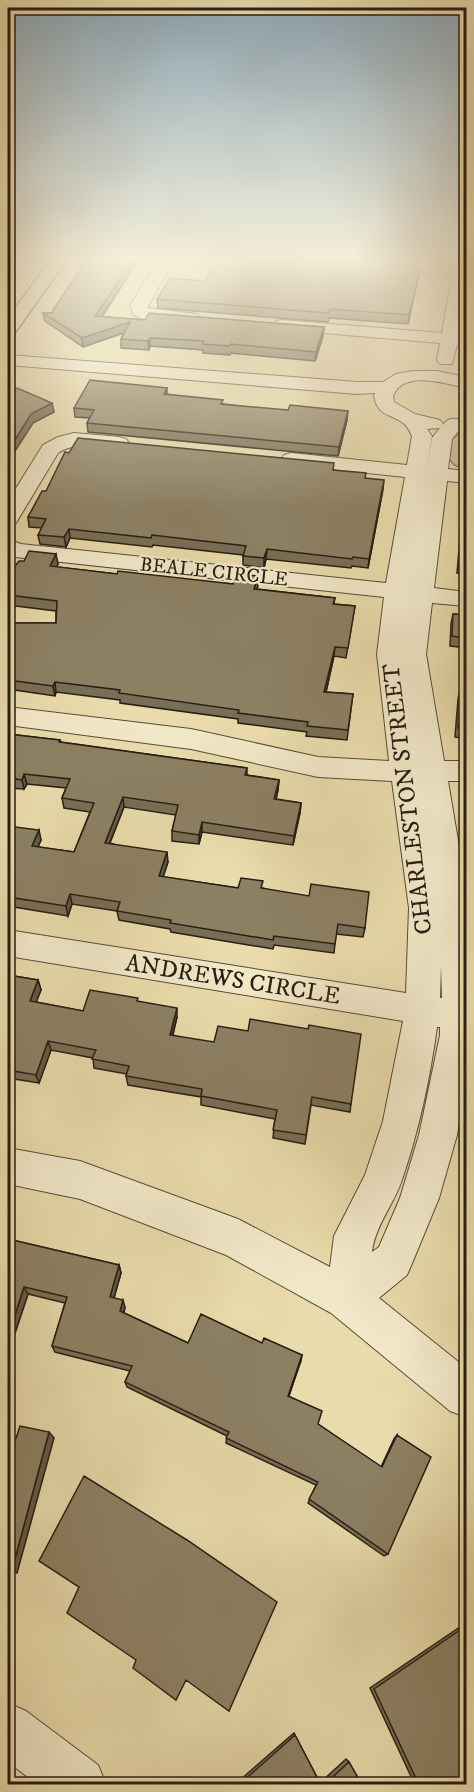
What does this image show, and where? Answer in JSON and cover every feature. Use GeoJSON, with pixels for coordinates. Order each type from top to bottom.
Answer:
{"type":"FeatureCollection","features":[{"type":"Feature","properties":{"kind":"street"},"geometry":{"type":"LineString","coordinates":[[420,376],[449,342]]}},
{"type":"Feature","properties":{"kind":"street"},"geometry":{"type":"LineString","coordinates":[[450,342],[446,363],[461,381]]}},
{"type":"Feature","properties":{"kind":"street"},"geometry":{"type":"LineString","coordinates":[[8,360],[357,388],[386,395],[395,413],[412,421],[432,424],[460,422]]}},
{"type":"Feature","properties":{"kind":"street"},"geometry":{"type":"LineString","coordinates":[[8,367],[355,397],[386,395],[402,380],[420,376],[461,381]]}},
{"type":"Feature","properties":{"kind":"street","name":"CHARLESTON STREET"},"geometry":{"type":"LineString","coordinates":[[346,1298],[393,1261],[419,1198],[438,1135],[457,1035],[449,1014],[425,908],[418,771],[390,654],[409,593],[426,473],[422,436],[412,421]]}},
{"type":"Feature","properties":{"kind":"street","name":"CHARLESTON STREET"},"geometry":{"type":"LineString","coordinates":[[426,473],[442,438],[460,422]]}},
{"type":"Feature","properties":{"kind":"street"},"geometry":{"type":"LineString","coordinates":[[8,518],[50,449],[59,441],[78,439],[136,444]]}},
{"type":"Feature","properties":{"kind":"street"},"geometry":{"type":"LineString","coordinates":[[276,458],[466,477]]}},
{"type":"Feature","properties":{"kind":"street","name":"BEALE CIRCLE"},"geometry":{"type":"LineString","coordinates":[[8,546],[15,550],[466,600]]}},
{"type":"Feature","properties":{"kind":"street"},"geometry":{"type":"LineString","coordinates":[[8,716],[191,739],[318,767],[466,771]]}},
{"type":"Feature","properties":{"kind":"street","name":"ANDREWS CIRCLE"},"geometry":{"type":"LineString","coordinates":[[8,943],[449,1014]]}},
{"type":"Feature","properties":{"kind":"street"},"geometry":{"type":"LineString","coordinates":[[8,1166],[80,1180],[238,1239],[346,1298],[466,1395]]}},
{"type":"Feature","properties":{"kind":"street"},"geometry":{"type":"LineString","coordinates":[[8,1729],[79,1785]]}},
{"type":"Feature","properties":{"kind":"shaded area"},"geometry":{"type":"Polygon","coordinates":[[[466,429],[466,470],[454,465],[449,459],[452,439],[466,429]]]}},
{"type":"Feature","properties":{"kind":"building"},"geometry":{"type":"Polygon","coordinates":[[[204,342],[319,342],[316,352],[231,344],[230,346],[203,344],[204,342]]]}},
{"type":"Feature","properties":{"kind":"building"},"geometry":{"type":"Polygon","coordinates":[[[90,380],[167,388],[164,394],[223,400],[221,404],[288,410],[290,405],[348,411],[339,447],[87,423],[94,410],[74,408],[90,380]]]}},
{"type":"Feature","properties":{"kind":"building"},"geometry":{"type":"Polygon","coordinates":[[[17,388],[52,403],[31,414],[8,451],[8,393],[17,388]]]}},
{"type":"Feature","properties":{"kind":"building"},"geometry":{"type":"Polygon","coordinates":[[[78,438],[334,463],[333,470],[366,473],[365,478],[384,480],[369,559],[267,549],[264,558],[243,556],[246,546],[152,535],[151,538],[69,529],[64,537],[38,535],[46,519],[28,517],[42,491],[46,491],[65,452],[69,453],[78,438]]]}},
{"type":"Feature","properties":{"kind":"building"},"geometry":{"type":"Polygon","coordinates":[[[466,482],[466,564],[459,563],[466,482]]]}},
{"type":"Feature","properties":{"kind":"building"},"geometry":{"type":"Polygon","coordinates":[[[29,551],[56,554],[50,566],[117,574],[118,571],[233,584],[237,574],[258,576],[254,589],[335,598],[333,604],[355,606],[348,648],[335,647],[324,692],[353,694],[348,730],[307,726],[308,722],[119,693],[120,690],[55,682],[53,686],[8,680],[8,623],[56,623],[57,601],[8,595],[8,564],[16,565],[19,561],[24,561],[29,551]]]}},
{"type":"Feature","properties":{"kind":"building"},"geometry":{"type":"Polygon","coordinates":[[[453,614],[466,615],[466,638],[452,636],[453,614]]]}},
{"type":"Feature","properties":{"kind":"building"},"geometry":{"type":"Polygon","coordinates":[[[460,689],[466,690],[466,729],[458,728],[460,689]]]}},
{"type":"Feature","properties":{"kind":"building"},"geometry":{"type":"Polygon","coordinates":[[[8,734],[247,768],[245,775],[279,780],[274,799],[301,803],[294,836],[202,822],[199,835],[172,831],[178,805],[123,797],[105,843],[167,852],[159,876],[238,888],[241,878],[263,881],[261,888],[309,896],[311,884],[369,892],[365,928],[338,924],[335,944],[274,936],[273,940],[170,923],[171,920],[117,911],[120,902],[70,894],[66,906],[8,897],[8,826],[39,830],[32,846],[74,852],[94,803],[62,798],[70,779],[24,774],[22,780],[8,778],[8,734]]]}},
{"type":"Feature","properties":{"kind":"building"},"geometry":{"type":"Polygon","coordinates":[[[8,975],[38,980],[30,1001],[83,1011],[90,990],[138,998],[137,1001],[177,1008],[170,1035],[214,1042],[218,1026],[248,1031],[250,1019],[308,1029],[309,1025],[361,1034],[351,1104],[312,1097],[306,1135],[273,1130],[277,1110],[201,1096],[202,1089],[126,1076],[129,1066],[92,1059],[96,1050],[48,1041],[36,1075],[8,1070],[8,975]]]}},
{"type":"Feature","properties":{"kind":"building"},"geometry":{"type":"Polygon","coordinates":[[[8,1239],[119,1265],[110,1297],[123,1300],[120,1311],[188,1343],[201,1314],[262,1343],[264,1338],[302,1355],[288,1396],[322,1411],[318,1424],[382,1467],[397,1435],[431,1457],[388,1554],[309,1499],[318,1482],[226,1438],[229,1432],[125,1382],[132,1366],[52,1346],[67,1297],[24,1287],[8,1337],[8,1239]]]}},
{"type":"Feature","properties":{"kind":"building"},"geometry":{"type":"Polygon","coordinates":[[[20,1426],[49,1432],[12,1570],[8,1569],[8,1449],[12,1450],[20,1426]]]}},
{"type":"Feature","properties":{"kind":"building"},"geometry":{"type":"Polygon","coordinates":[[[84,1476],[187,1540],[277,1602],[229,1711],[186,1680],[176,1700],[133,1668],[136,1660],[67,1613],[79,1587],[39,1561],[84,1476]]]}},
{"type":"Feature","properties":{"kind":"building"},"geometry":{"type":"Polygon","coordinates":[[[466,1626],[466,1785],[419,1785],[374,1689],[466,1626]]]}},
{"type":"Feature","properties":{"kind":"building"},"geometry":{"type":"Polygon","coordinates":[[[295,1735],[321,1785],[241,1785],[241,1783],[295,1735]]]}},
{"type":"Feature","properties":{"kind":"building"},"geometry":{"type":"Polygon","coordinates":[[[349,1762],[362,1785],[324,1785],[349,1762]]]}}]}
